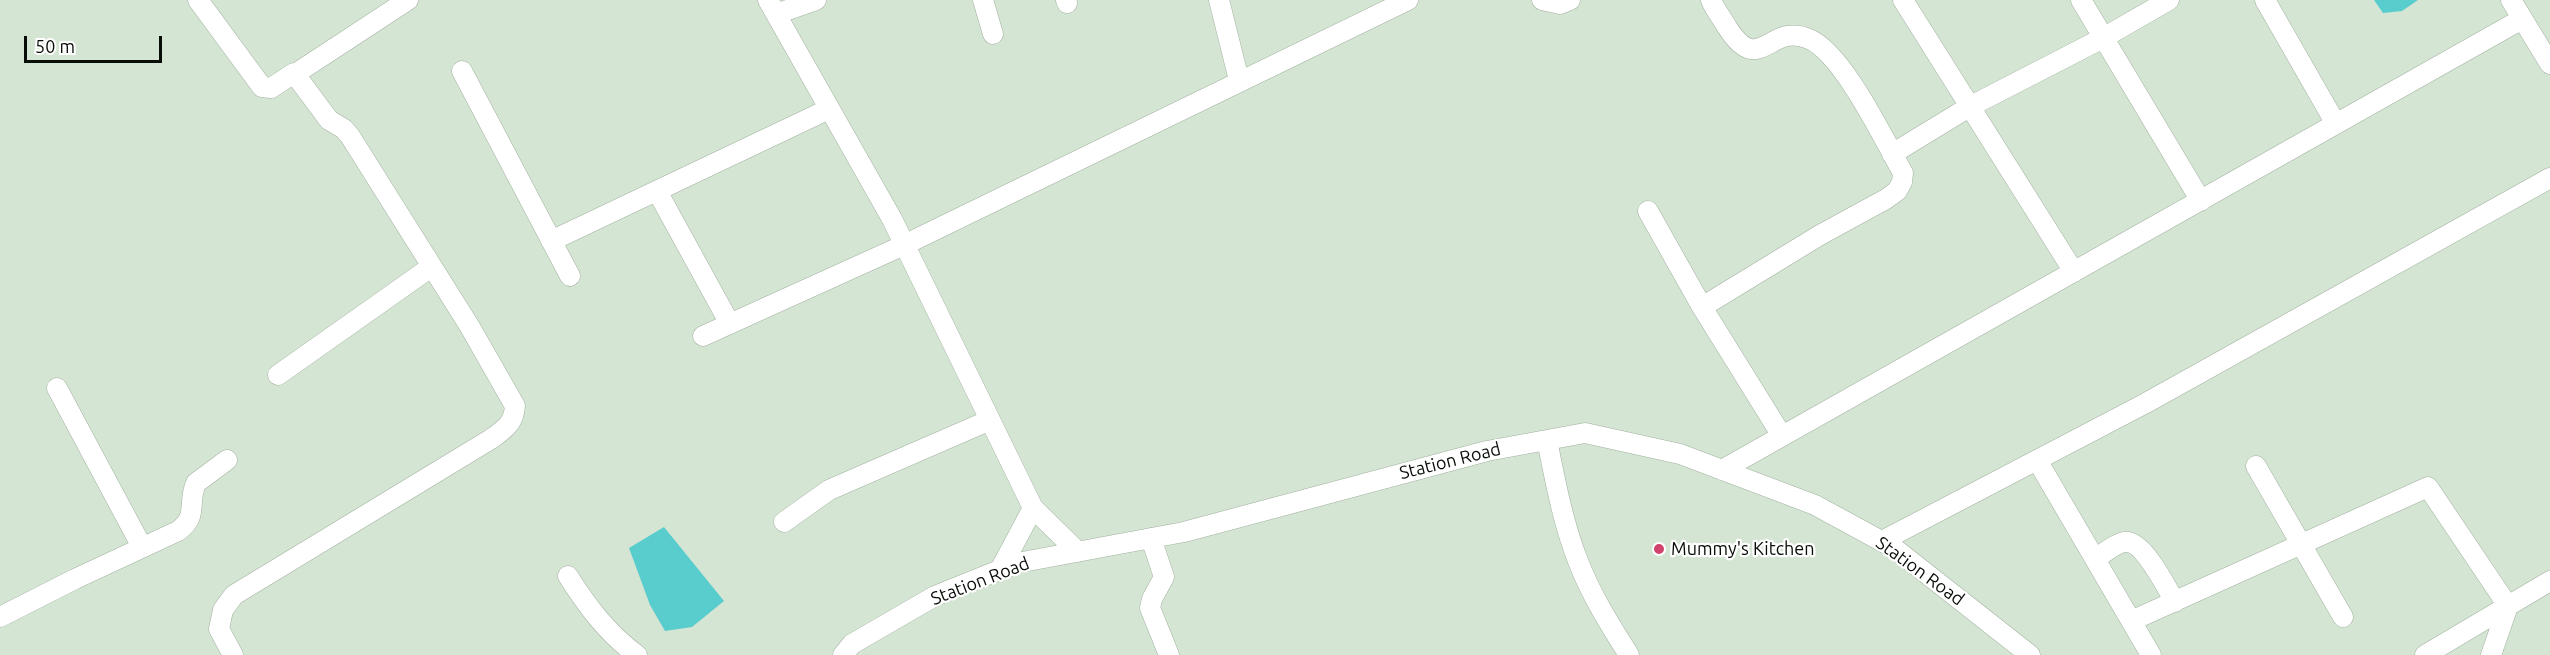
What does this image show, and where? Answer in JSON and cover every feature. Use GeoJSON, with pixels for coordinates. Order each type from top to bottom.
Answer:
{"type":"FeatureCollection","features":[{"type":"Feature","properties":{"kind":"street"},"geometry":{"type":"LineString","coordinates":[[198,0],[262,87],[268,89],[292,73],[295,74],[408,0]]}},
{"type":"Feature","properties":{"kind":"street"},"geometry":{"type":"LineString","coordinates":[[816,0],[772,7],[904,245],[1033,508],[1078,552]]}},
{"type":"Feature","properties":{"kind":"street"},"geometry":{"type":"LineString","coordinates":[[982,0],[993,34]]}},
{"type":"Feature","properties":{"kind":"street"},"geometry":{"type":"LineString","coordinates":[[1219,0],[1239,80]]}},
{"type":"Feature","properties":{"kind":"street"},"geometry":{"type":"LineString","coordinates":[[703,336],[904,245],[1239,80],[1408,0]]}},
{"type":"Feature","properties":{"kind":"street"},"geometry":{"type":"LineString","coordinates":[[1542,0],[1560,4],[1570,0]]}},
{"type":"Feature","properties":{"kind":"street"},"geometry":{"type":"LineString","coordinates":[[1702,307],[1820,235],[1876,206],[1897,191],[1902,182],[1903,173],[1844,70],[1821,46],[1810,39],[1795,35],[1783,36],[1762,48],[1753,50],[1744,48],[1737,42],[1711,0]]}},
{"type":"Feature","properties":{"kind":"street"},"geometry":{"type":"LineString","coordinates":[[1903,0],[2074,272]]}},
{"type":"Feature","properties":{"kind":"street"},"geometry":{"type":"LineString","coordinates":[[2081,0],[2201,201]]}},
{"type":"Feature","properties":{"kind":"street"},"geometry":{"type":"LineString","coordinates":[[1892,154],[1969,107],[2103,38],[2169,0]]}},
{"type":"Feature","properties":{"kind":"street"},"geometry":{"type":"LineString","coordinates":[[2265,0],[2337,124]]}},
{"type":"Feature","properties":{"kind":"street"},"geometry":{"type":"LineString","coordinates":[[2511,0],[2550,64]]}},
{"type":"Feature","properties":{"kind":"street"},"geometry":{"type":"LineString","coordinates":[[1722,470],[2522,19]]}},
{"type":"Feature","properties":{"kind":"street"},"geometry":{"type":"LineString","coordinates":[[462,71],[570,276]]}},
{"type":"Feature","properties":{"kind":"street"},"geometry":{"type":"LineString","coordinates":[[233,655],[219,629],[223,609],[234,595],[491,439],[507,427],[514,417],[515,406],[510,395],[350,136],[344,129],[329,120],[295,74]]}},
{"type":"Feature","properties":{"kind":"street"},"geometry":{"type":"LineString","coordinates":[[551,241],[829,109]]}},
{"type":"Feature","properties":{"kind":"street"},"geometry":{"type":"LineString","coordinates":[[1882,541],[2167,392],[2550,178]]}},
{"type":"Feature","properties":{"kind":"street"},"geometry":{"type":"LineString","coordinates":[[657,191],[730,324]]}},
{"type":"Feature","properties":{"kind":"street"},"geometry":{"type":"LineString","coordinates":[[1648,211],[1702,307],[1782,436]]}},
{"type":"Feature","properties":{"kind":"street"},"geometry":{"type":"LineString","coordinates":[[278,375],[431,267]]}},
{"type":"Feature","properties":{"kind":"street"},"geometry":{"type":"LineString","coordinates":[[57,388],[142,547]]}},
{"type":"Feature","properties":{"kind":"street"},"geometry":{"type":"LineString","coordinates":[[784,522],[829,490],[990,420]]}},
{"type":"Feature","properties":{"kind":"street","name":"Station Road"},"geometry":{"type":"LineString","coordinates":[[843,655],[852,644],[935,596],[1017,563],[1184,532],[1487,451],[1585,433],[1680,454],[1815,505],[1894,548],[2030,655]]}},
{"type":"Feature","properties":{"kind":"street"},"geometry":{"type":"LineString","coordinates":[[1547,440],[1579,563],[1596,601],[1629,655]]}},
{"type":"Feature","properties":{"kind":"street"},"geometry":{"type":"LineString","coordinates":[[0,617],[178,531],[192,515],[196,483],[227,460]]}},
{"type":"Feature","properties":{"kind":"street"},"geometry":{"type":"LineString","coordinates":[[2037,460],[2151,655]]}},
{"type":"Feature","properties":{"kind":"street"},"geometry":{"type":"LineString","coordinates":[[2256,466],[2343,617]]}},
{"type":"Feature","properties":{"kind":"street"},"geometry":{"type":"LineString","coordinates":[[2131,621],[2428,487],[2508,606]]}},
{"type":"Feature","properties":{"kind":"street"},"geometry":{"type":"LineString","coordinates":[[1000,570],[1033,508]]}},
{"type":"Feature","properties":{"kind":"street"},"geometry":{"type":"LineString","coordinates":[[1151,538],[1164,577],[1150,608],[1169,655]]}},
{"type":"Feature","properties":{"kind":"street"},"geometry":{"type":"LineString","coordinates":[[2095,559],[2119,543],[2127,541],[2134,543],[2150,562],[2175,602]]}},
{"type":"Feature","properties":{"kind":"street"},"geometry":{"type":"LineString","coordinates":[[568,576],[600,620],[623,645],[637,655]]}},
{"type":"Feature","properties":{"kind":"street"},"geometry":{"type":"LineString","coordinates":[[2425,655],[2550,582]]}},
{"type":"Feature","properties":{"kind":"street"},"geometry":{"type":"LineString","coordinates":[[2491,655],[2508,606]]}},
{"type":"Feature","properties":{"kind":"water"},"geometry":{"type":"Polygon","coordinates":[[[2374,0],[2418,0],[2402,11],[2383,13],[2374,0]]]}},
{"type":"Feature","properties":{"kind":"water"},"geometry":{"type":"Polygon","coordinates":[[[664,527],[724,601],[692,627],[665,631],[650,605],[629,548],[664,527]]]}},
{"type":"Feature","properties":{"kind":"place","name":"Mummy's Kitchen"},"geometry":{"type":"Point","coordinates":[1659,549]}}]}
